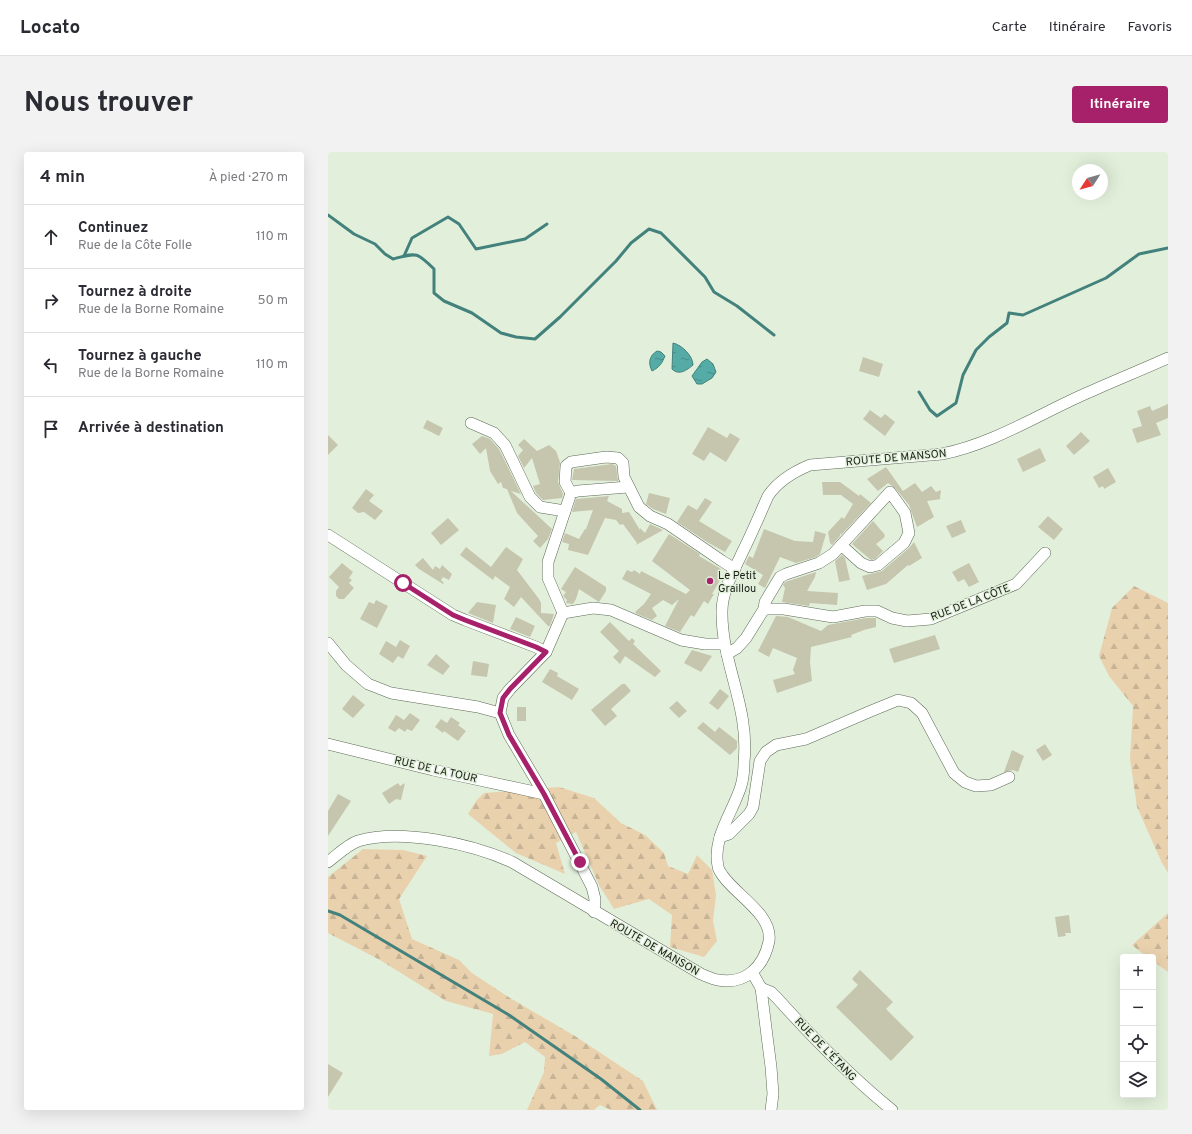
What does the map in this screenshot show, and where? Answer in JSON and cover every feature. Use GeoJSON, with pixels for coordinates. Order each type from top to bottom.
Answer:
{"type":"FeatureCollection","features":[{"type":"Feature","properties":{"kind":"street","name":"ROUTE DE MANSON"},"geometry":{"type":"LineString","coordinates":[[328,862],[343,850],[357,842],[379,837],[398,836],[431,839],[493,854],[512,862],[594,912],[701,974],[717,980],[731,981],[741,979],[760,965],[765,956],[769,939],[766,926],[755,907],[734,890],[718,869],[716,857],[720,837],[741,785],[746,739],[743,716],[726,649],[722,610],[728,586],[768,496],[777,484],[802,468],[810,465],[942,454],[958,451],[995,437],[1087,393],[1168,358]]}},
{"type":"Feature","properties":{"kind":"street"},"geometry":{"type":"LineString","coordinates":[[471,423],[494,433],[505,445],[530,497],[540,507],[565,511]]}},
{"type":"Feature","properties":{"kind":"street"},"geometry":{"type":"LineString","coordinates":[[594,912],[595,899],[592,887],[544,794],[509,735],[500,713],[503,698],[546,652],[563,613],[548,578],[548,562],[571,493],[565,482],[566,466],[571,462],[618,458],[623,463],[624,477],[639,507],[650,516],[668,524],[735,569]]}},
{"type":"Feature","properties":{"kind":"street"},"geometry":{"type":"LineString","coordinates":[[571,493],[628,486]]}},
{"type":"Feature","properties":{"kind":"street"},"geometry":{"type":"LineString","coordinates":[[563,613],[592,608],[611,610],[681,640],[726,649],[737,648],[746,638],[764,609],[765,602],[780,577],[819,563],[833,554],[841,545],[890,492],[905,513],[909,533],[904,543],[878,565],[870,567],[860,563],[841,545]]}},
{"type":"Feature","properties":{"kind":"street"},"geometry":{"type":"LineString","coordinates":[[328,535],[453,615],[546,652]]}},
{"type":"Feature","properties":{"kind":"street","name":"RUE DE LA CÔTE"},"geometry":{"type":"LineString","coordinates":[[764,609],[784,609],[833,616],[865,611],[876,611],[892,618],[907,621],[931,619],[1016,584],[1045,553]]}},
{"type":"Feature","properties":{"kind":"street"},"geometry":{"type":"LineString","coordinates":[[328,643],[346,665],[368,684],[391,693],[478,707],[500,713]]}},
{"type":"Feature","properties":{"kind":"street"},"geometry":{"type":"LineString","coordinates":[[720,837],[729,834],[749,814],[753,807],[760,761],[766,752],[776,745],[806,739],[898,700],[911,703],[922,713],[954,773],[965,782],[976,786],[991,785],[1009,777]]}},
{"type":"Feature","properties":{"kind":"street","name":"RUE DE LA TOUR"},"geometry":{"type":"LineString","coordinates":[[328,744],[433,770],[544,794]]}},
{"type":"Feature","properties":{"kind":"street"},"geometry":{"type":"LineString","coordinates":[[752,972],[760,988],[771,1067],[773,1094],[771,1110]]}},
{"type":"Feature","properties":{"kind":"street","name":"RUE DE L'ÉTANG"},"geometry":{"type":"LineString","coordinates":[[760,988],[771,992],[838,1064],[892,1110]]}},
{"type":"Feature","properties":{"kind":"green space"},"geometry":{"type":"Polygon","coordinates":[[[1134,586],[1168,603],[1168,873],[1161,861],[1137,807],[1130,759],[1133,706],[1109,676],[1099,656],[1112,608],[1134,586]]]}},
{"type":"Feature","properties":{"kind":"green space"},"geometry":{"type":"Polygon","coordinates":[[[559,787],[594,798],[621,823],[645,835],[664,853],[668,866],[688,874],[697,855],[712,870],[716,895],[713,921],[717,941],[704,957],[670,947],[672,915],[649,899],[614,909],[599,885],[576,832],[556,843],[565,874],[516,853],[468,814],[476,801],[484,793],[559,787]]]}},
{"type":"Feature","properties":{"kind":"green space"},"geometry":{"type":"Polygon","coordinates":[[[363,849],[403,850],[427,856],[399,899],[412,939],[459,960],[472,973],[510,998],[575,1036],[643,1081],[657,1110],[611,1110],[600,1105],[594,1110],[527,1110],[544,1072],[545,1057],[525,1042],[502,1054],[489,1056],[493,1014],[446,1001],[380,960],[328,933],[328,877],[363,849]]]}},
{"type":"Feature","properties":{"kind":"green space"},"geometry":{"type":"Polygon","coordinates":[[[1168,913],[1168,972],[1156,963],[1156,954],[1143,954],[1132,945],[1168,913]]]}},
{"type":"Feature","properties":{"kind":"water"},"geometry":{"type":"Polygon","coordinates":[[[673,343],[686,351],[693,362],[693,365],[683,372],[677,372],[672,369],[673,343]]]}},
{"type":"Feature","properties":{"kind":"water"},"geometry":{"type":"Polygon","coordinates":[[[657,351],[661,352],[665,356],[660,365],[652,371],[650,360],[652,355],[657,351]]]}},
{"type":"Feature","properties":{"kind":"water"},"geometry":{"type":"Polygon","coordinates":[[[707,359],[713,364],[716,372],[712,378],[702,384],[697,384],[692,376],[702,362],[707,359]]]}},
{"type":"Feature","properties":{"kind":"building"},"geometry":{"type":"Polygon","coordinates":[[[863,357],[883,364],[879,377],[859,371],[863,357]]]}},
{"type":"Feature","properties":{"kind":"building"},"geometry":{"type":"Polygon","coordinates":[[[1168,404],[1168,418],[1156,423],[1161,435],[1137,443],[1132,429],[1142,426],[1137,411],[1150,406],[1152,411],[1168,404]]]}},
{"type":"Feature","properties":{"kind":"building"},"geometry":{"type":"Polygon","coordinates":[[[870,410],[881,418],[885,414],[895,422],[885,436],[863,419],[870,410]]]}},
{"type":"Feature","properties":{"kind":"building"},"geometry":{"type":"Polygon","coordinates":[[[427,420],[443,428],[439,436],[423,428],[427,420]]]}},
{"type":"Feature","properties":{"kind":"building"},"geometry":{"type":"Polygon","coordinates":[[[708,427],[727,438],[730,433],[740,439],[726,462],[710,452],[704,461],[692,454],[708,427]]]}},
{"type":"Feature","properties":{"kind":"building"},"geometry":{"type":"Polygon","coordinates":[[[1081,432],[1090,441],[1074,455],[1066,446],[1081,432]]]}},
{"type":"Feature","properties":{"kind":"building"},"geometry":{"type":"Polygon","coordinates":[[[328,435],[338,445],[328,455],[328,435]]]}},
{"type":"Feature","properties":{"kind":"building"},"geometry":{"type":"Polygon","coordinates":[[[482,436],[490,439],[499,449],[521,494],[511,491],[552,529],[548,539],[540,548],[533,541],[538,536],[517,513],[507,489],[503,488],[501,482],[498,484],[490,471],[486,448],[480,454],[472,444],[482,436]]]}},
{"type":"Feature","properties":{"kind":"building"},"geometry":{"type":"Polygon","coordinates":[[[524,439],[537,451],[549,445],[556,451],[560,462],[558,482],[563,494],[562,498],[543,500],[536,493],[533,486],[540,484],[532,458],[524,468],[518,456],[523,450],[518,445],[524,439]]]}},
{"type":"Feature","properties":{"kind":"building"},"geometry":{"type":"Polygon","coordinates":[[[1040,448],[1046,461],[1023,472],[1017,459],[1040,448]]]}},
{"type":"Feature","properties":{"kind":"building"},"geometry":{"type":"Polygon","coordinates":[[[612,464],[616,466],[618,481],[572,480],[574,469],[612,464]]]}},
{"type":"Feature","properties":{"kind":"building"},"geometry":{"type":"Polygon","coordinates":[[[886,467],[903,491],[915,483],[922,492],[931,486],[936,492],[941,490],[941,499],[927,501],[934,517],[917,527],[909,505],[895,488],[888,483],[878,491],[867,479],[886,467]]]}},
{"type":"Feature","properties":{"kind":"building"},"geometry":{"type":"Polygon","coordinates":[[[1108,468],[1116,482],[1104,489],[1103,486],[1099,488],[1093,477],[1108,468]]]}},
{"type":"Feature","properties":{"kind":"building"},"geometry":{"type":"Polygon","coordinates":[[[822,482],[840,482],[859,496],[860,494],[871,503],[841,535],[840,533],[840,536],[832,545],[830,543],[828,532],[842,517],[844,519],[853,504],[841,495],[823,495],[822,482]]]}},
{"type":"Feature","properties":{"kind":"building"},"geometry":{"type":"Polygon","coordinates":[[[366,489],[374,495],[369,501],[383,511],[375,520],[364,512],[358,513],[352,508],[366,489]]]}},
{"type":"Feature","properties":{"kind":"building"},"geometry":{"type":"Polygon","coordinates":[[[649,493],[670,498],[666,514],[653,509],[646,504],[649,493]]]}},
{"type":"Feature","properties":{"kind":"building"},"geometry":{"type":"Polygon","coordinates":[[[609,496],[607,501],[622,509],[622,513],[629,512],[640,530],[640,528],[645,533],[650,524],[663,530],[636,545],[637,543],[623,524],[620,525],[616,520],[605,518],[588,555],[568,550],[569,544],[562,542],[565,533],[579,539],[586,529],[593,510],[572,512],[576,499],[609,496]]]}},
{"type":"Feature","properties":{"kind":"building"},"geometry":{"type":"Polygon","coordinates":[[[705,498],[712,502],[699,521],[732,541],[725,552],[677,522],[688,505],[697,510],[705,498]]]}},
{"type":"Feature","properties":{"kind":"building"},"geometry":{"type":"Polygon","coordinates":[[[1048,516],[1063,529],[1054,540],[1038,527],[1048,516]]]}},
{"type":"Feature","properties":{"kind":"building"},"geometry":{"type":"Polygon","coordinates":[[[448,518],[459,530],[441,545],[431,533],[448,518]]]}},
{"type":"Feature","properties":{"kind":"building"},"geometry":{"type":"Polygon","coordinates":[[[961,520],[966,532],[952,538],[946,526],[961,520]]]}},
{"type":"Feature","properties":{"kind":"building"},"geometry":{"type":"Polygon","coordinates":[[[873,521],[885,537],[876,544],[883,551],[875,559],[871,560],[852,544],[873,521]]]}},
{"type":"Feature","properties":{"kind":"building"},"geometry":{"type":"Polygon","coordinates":[[[764,529],[795,541],[813,542],[815,531],[826,534],[820,554],[816,557],[796,563],[780,557],[765,588],[758,584],[763,575],[745,564],[749,556],[753,558],[764,529]]]}},
{"type":"Feature","properties":{"kind":"building"},"geometry":{"type":"Polygon","coordinates":[[[669,534],[700,554],[699,556],[721,569],[717,578],[720,580],[708,604],[704,601],[694,617],[691,615],[680,632],[665,626],[679,599],[672,605],[663,600],[652,608],[657,616],[652,620],[635,612],[644,604],[651,594],[622,579],[627,570],[632,572],[634,570],[640,574],[641,571],[686,594],[690,590],[652,561],[669,534]]]}},
{"type":"Feature","properties":{"kind":"building"},"geometry":{"type":"Polygon","coordinates":[[[914,542],[922,558],[909,566],[908,565],[886,584],[867,590],[862,576],[882,571],[914,542]]]}},
{"type":"Feature","properties":{"kind":"building"},"geometry":{"type":"Polygon","coordinates":[[[466,547],[491,567],[506,547],[523,559],[517,570],[539,599],[541,603],[541,613],[554,614],[550,626],[548,626],[521,597],[514,607],[504,599],[510,587],[495,576],[493,580],[460,555],[466,547]]]}},
{"type":"Feature","properties":{"kind":"building"},"geometry":{"type":"Polygon","coordinates":[[[842,555],[845,558],[850,580],[839,582],[835,561],[842,555]]]}},
{"type":"Feature","properties":{"kind":"building"},"geometry":{"type":"Polygon","coordinates":[[[423,558],[433,570],[435,566],[440,569],[442,565],[452,574],[449,580],[443,577],[441,580],[444,583],[443,584],[419,569],[415,565],[423,558]]]}},
{"type":"Feature","properties":{"kind":"building"},"geometry":{"type":"Polygon","coordinates":[[[342,563],[353,572],[349,578],[352,580],[349,583],[354,588],[344,599],[339,599],[336,596],[336,591],[339,587],[329,577],[342,563]]]}},
{"type":"Feature","properties":{"kind":"building"},"geometry":{"type":"Polygon","coordinates":[[[969,563],[979,582],[969,587],[964,579],[958,582],[952,572],[969,563]]]}},
{"type":"Feature","properties":{"kind":"building"},"geometry":{"type":"Polygon","coordinates":[[[575,567],[606,587],[606,591],[599,602],[579,589],[573,604],[566,603],[567,600],[563,596],[566,592],[561,589],[575,567]]]}},
{"type":"Feature","properties":{"kind":"building"},"geometry":{"type":"Polygon","coordinates":[[[816,572],[815,577],[807,591],[838,593],[837,605],[810,603],[809,606],[782,602],[785,588],[783,585],[785,582],[816,572]]]}},
{"type":"Feature","properties":{"kind":"building"},"geometry":{"type":"Polygon","coordinates":[[[376,600],[388,606],[377,628],[360,619],[369,602],[374,604],[376,600]]]}},
{"type":"Feature","properties":{"kind":"building"},"geometry":{"type":"Polygon","coordinates":[[[477,602],[496,605],[493,623],[468,613],[477,602]]]}},
{"type":"Feature","properties":{"kind":"building"},"geometry":{"type":"Polygon","coordinates":[[[776,616],[788,617],[821,631],[828,625],[866,618],[876,618],[876,627],[851,635],[852,637],[811,647],[810,662],[812,681],[777,693],[773,680],[795,674],[793,670],[797,658],[773,648],[769,657],[758,651],[776,616]]]}},
{"type":"Feature","properties":{"kind":"building"},"geometry":{"type":"Polygon","coordinates":[[[516,617],[535,626],[530,637],[510,629],[516,617]]]}},
{"type":"Feature","properties":{"kind":"building"},"geometry":{"type":"Polygon","coordinates":[[[610,622],[629,641],[632,638],[635,641],[633,644],[661,671],[655,677],[625,656],[620,664],[613,657],[619,651],[600,632],[610,622]]]}},
{"type":"Feature","properties":{"kind":"building"},"geometry":{"type":"Polygon","coordinates":[[[935,635],[940,649],[894,663],[889,649],[935,635]]]}},
{"type":"Feature","properties":{"kind":"building"},"geometry":{"type":"Polygon","coordinates":[[[400,640],[410,646],[403,659],[398,656],[393,663],[379,654],[386,641],[396,647],[400,640]]]}},
{"type":"Feature","properties":{"kind":"building"},"geometry":{"type":"Polygon","coordinates":[[[692,650],[712,656],[701,672],[684,663],[692,650]]]}},
{"type":"Feature","properties":{"kind":"building"},"geometry":{"type":"Polygon","coordinates":[[[436,654],[450,666],[443,675],[427,665],[436,654]]]}},
{"type":"Feature","properties":{"kind":"building"},"geometry":{"type":"Polygon","coordinates":[[[473,661],[489,664],[487,677],[471,675],[473,661]]]}},
{"type":"Feature","properties":{"kind":"building"},"geometry":{"type":"Polygon","coordinates":[[[550,669],[558,673],[557,676],[579,689],[572,700],[542,682],[550,669]]]}},
{"type":"Feature","properties":{"kind":"building"},"geometry":{"type":"Polygon","coordinates":[[[622,684],[625,684],[631,691],[611,709],[617,716],[605,726],[591,710],[622,684]]]}},
{"type":"Feature","properties":{"kind":"building"},"geometry":{"type":"Polygon","coordinates":[[[720,689],[729,696],[718,710],[709,703],[720,689]]]}},
{"type":"Feature","properties":{"kind":"building"},"geometry":{"type":"Polygon","coordinates":[[[353,695],[365,705],[353,718],[342,709],[353,695]]]}},
{"type":"Feature","properties":{"kind":"building"},"geometry":{"type":"Polygon","coordinates":[[[677,701],[687,711],[679,718],[669,708],[677,701]]]}},
{"type":"Feature","properties":{"kind":"building"},"geometry":{"type":"Polygon","coordinates":[[[517,707],[526,707],[526,721],[517,721],[517,707]]]}},
{"type":"Feature","properties":{"kind":"building"},"geometry":{"type":"Polygon","coordinates":[[[410,713],[420,720],[412,731],[407,729],[405,732],[399,728],[395,732],[388,728],[396,715],[404,720],[410,713]]]}},
{"type":"Feature","properties":{"kind":"building"},"geometry":{"type":"Polygon","coordinates":[[[451,717],[460,723],[458,725],[466,731],[458,741],[444,731],[443,733],[435,727],[441,719],[447,723],[451,717]]]}},
{"type":"Feature","properties":{"kind":"building"},"geometry":{"type":"Polygon","coordinates":[[[703,722],[715,732],[719,727],[737,741],[737,748],[730,755],[697,728],[703,722]]]}},
{"type":"Feature","properties":{"kind":"building"},"geometry":{"type":"Polygon","coordinates":[[[1045,744],[1052,755],[1043,761],[1036,750],[1045,744]]]}},
{"type":"Feature","properties":{"kind":"building"},"geometry":{"type":"Polygon","coordinates":[[[1012,750],[1024,756],[1018,772],[1013,770],[1004,772],[1012,750]]]}},
{"type":"Feature","properties":{"kind":"building"},"geometry":{"type":"Polygon","coordinates":[[[398,783],[400,786],[405,783],[401,800],[396,799],[389,804],[382,793],[398,783]]]}},
{"type":"Feature","properties":{"kind":"building"},"geometry":{"type":"Polygon","coordinates":[[[338,794],[351,801],[328,836],[328,811],[338,794]]]}},
{"type":"Feature","properties":{"kind":"building"},"geometry":{"type":"Polygon","coordinates":[[[1069,915],[1071,933],[1065,933],[1066,936],[1058,937],[1055,917],[1069,915]]]}},
{"type":"Feature","properties":{"kind":"building"},"geometry":{"type":"Polygon","coordinates":[[[860,970],[893,1002],[886,1009],[914,1037],[891,1061],[836,1007],[858,985],[852,979],[860,970]]]}},
{"type":"Feature","properties":{"kind":"building"},"geometry":{"type":"Polygon","coordinates":[[[328,1064],[343,1073],[328,1097],[328,1064]]]}},
{"type":"Feature","properties":{"kind":"waterway"},"geometry":{"type":"LineString","coordinates":[[328,215],[354,234],[375,244],[385,254],[393,259],[411,255],[419,256],[434,269],[434,293],[444,301],[472,313],[501,333],[516,337],[535,339],[560,317],[616,261],[631,243],[649,229],[661,233],[705,277],[714,292],[737,306],[774,335]]}},
{"type":"Feature","properties":{"kind":"waterway"},"geometry":{"type":"LineString","coordinates":[[404,256],[412,238],[448,217],[459,224],[476,249],[525,239],[547,224]]}},
{"type":"Feature","properties":{"kind":"waterway"},"geometry":{"type":"LineString","coordinates":[[919,392],[930,410],[937,416],[956,403],[963,375],[976,350],[989,337],[1007,323],[1009,313],[1023,315],[1106,278],[1139,254],[1168,248]]}},
{"type":"Feature","properties":{"kind":"waterway"},"geometry":{"type":"LineString","coordinates":[[328,911],[340,915],[509,1015],[601,1079],[640,1110]]}},
{"type":"Feature","properties":{"kind":"place","name":"Le Petit Graillou"},"geometry":{"type":"Point","coordinates":[710,581]}},
{"type":"Feature","properties":{"kind":"route"},"geometry":{"type":"LineString","coordinates":[[403,583],[453,615],[546,652],[503,698],[500,713],[509,735],[544,794],[580,862]]}}]}
